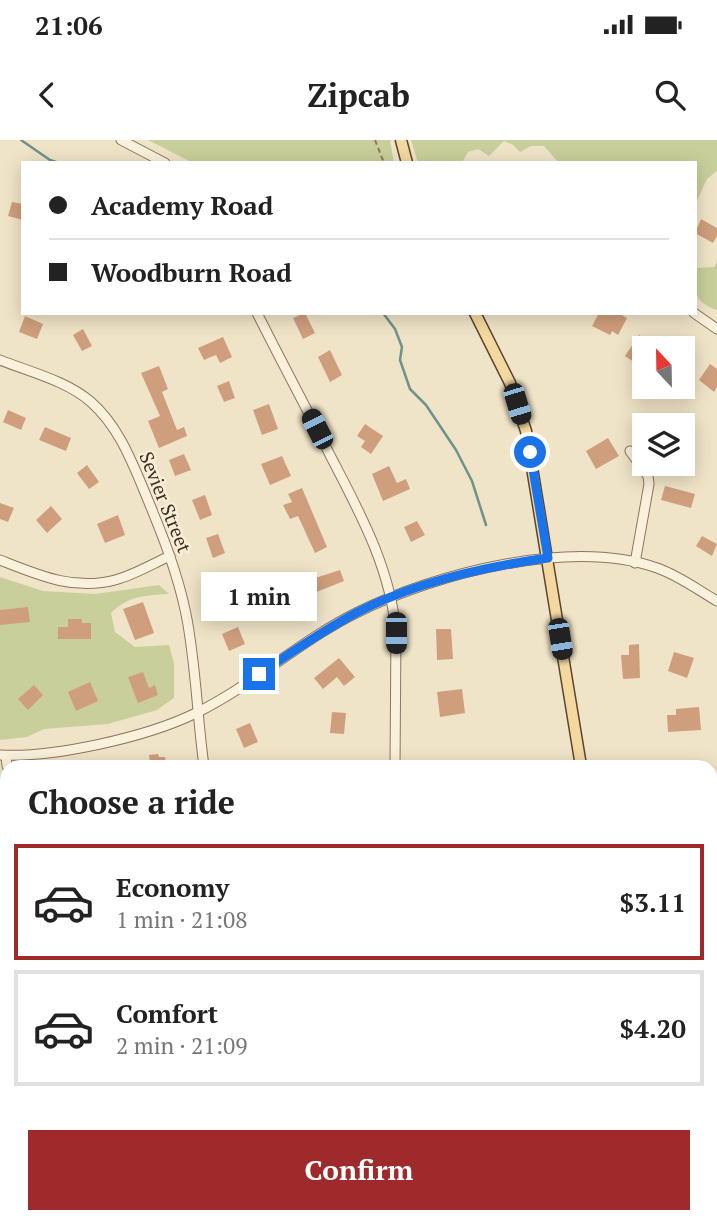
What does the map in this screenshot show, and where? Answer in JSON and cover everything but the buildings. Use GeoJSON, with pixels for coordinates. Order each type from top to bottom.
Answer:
{"type":"FeatureCollection","features":[{"type":"Feature","properties":{"kind":"main road"},"geometry":{"type":"LineString","coordinates":[[401,140],[406,161]]}},
{"type":"Feature","properties":{"kind":"main road"},"geometry":{"type":"LineString","coordinates":[[475,315],[510,383],[526,431],[580,760]]}},
{"type":"Feature","properties":{"kind":"street"},"geometry":{"type":"LineString","coordinates":[[121,140],[161,161]]}},
{"type":"Feature","properties":{"kind":"street"},"geometry":{"type":"LineString","coordinates":[[258,315],[365,525],[385,576],[396,633],[395,760]]}},
{"type":"Feature","properties":{"kind":"street"},"geometry":{"type":"LineString","coordinates":[[697,315],[717,329]]}},
{"type":"Feature","properties":{"kind":"street","name":"Sevier Street"},"geometry":{"type":"LineString","coordinates":[[0,360],[64,386],[85,398],[102,413],[119,435],[170,556],[188,625],[203,760]]}},
{"type":"Feature","properties":{"kind":"street"},"geometry":{"type":"LineString","coordinates":[[630,451],[648,476],[649,484],[635,563]]}},
{"type":"Feature","properties":{"kind":"street"},"geometry":{"type":"LineString","coordinates":[[0,560],[64,583],[86,584],[118,579],[170,556]]}},
{"type":"Feature","properties":{"kind":"street"},"geometry":{"type":"LineString","coordinates":[[3,755],[60,751],[159,729],[197,712],[358,612],[448,577],[548,558],[597,559],[658,568],[717,601]]}},
{"type":"Feature","properties":{"kind":"path"},"geometry":{"type":"LineString","coordinates":[[374,140],[383,161]]}},
{"type":"Feature","properties":{"kind":"green space"},"geometry":{"type":"Polygon","coordinates":[[[148,140],[390,140],[394,161],[189,161],[148,140]]]}},
{"type":"Feature","properties":{"kind":"green space"},"geometry":{"type":"Polygon","coordinates":[[[411,140],[717,140],[717,171],[707,179],[697,201],[697,161],[557,161],[544,146],[531,146],[520,152],[504,141],[489,156],[478,149],[468,152],[463,161],[417,161],[411,140]]]}},
{"type":"Feature","properties":{"kind":"green space"},"geometry":{"type":"Polygon","coordinates":[[[717,262],[717,310],[703,303],[697,294],[697,268],[714,267],[717,262]]]}},
{"type":"Feature","properties":{"kind":"green space"},"geometry":{"type":"Polygon","coordinates":[[[0,577],[43,591],[95,594],[159,585],[169,594],[131,600],[111,613],[115,632],[135,647],[169,645],[174,663],[174,698],[157,710],[108,724],[44,729],[27,737],[0,740],[0,577]]]}},
{"type":"Feature","properties":{"kind":"waterway"},"geometry":{"type":"LineString","coordinates":[[21,140],[53,161]]}},
{"type":"Feature","properties":{"kind":"waterway"},"geometry":{"type":"LineString","coordinates":[[384,315],[395,329],[402,347],[400,360],[410,389],[426,405],[456,450],[472,481],[486,525]]}},
{"type":"Feature","properties":{"kind":"route"},"geometry":{"type":"LineString","coordinates":[[259,674],[330,628],[391,598],[448,577],[548,558],[530,452]]}}]}
